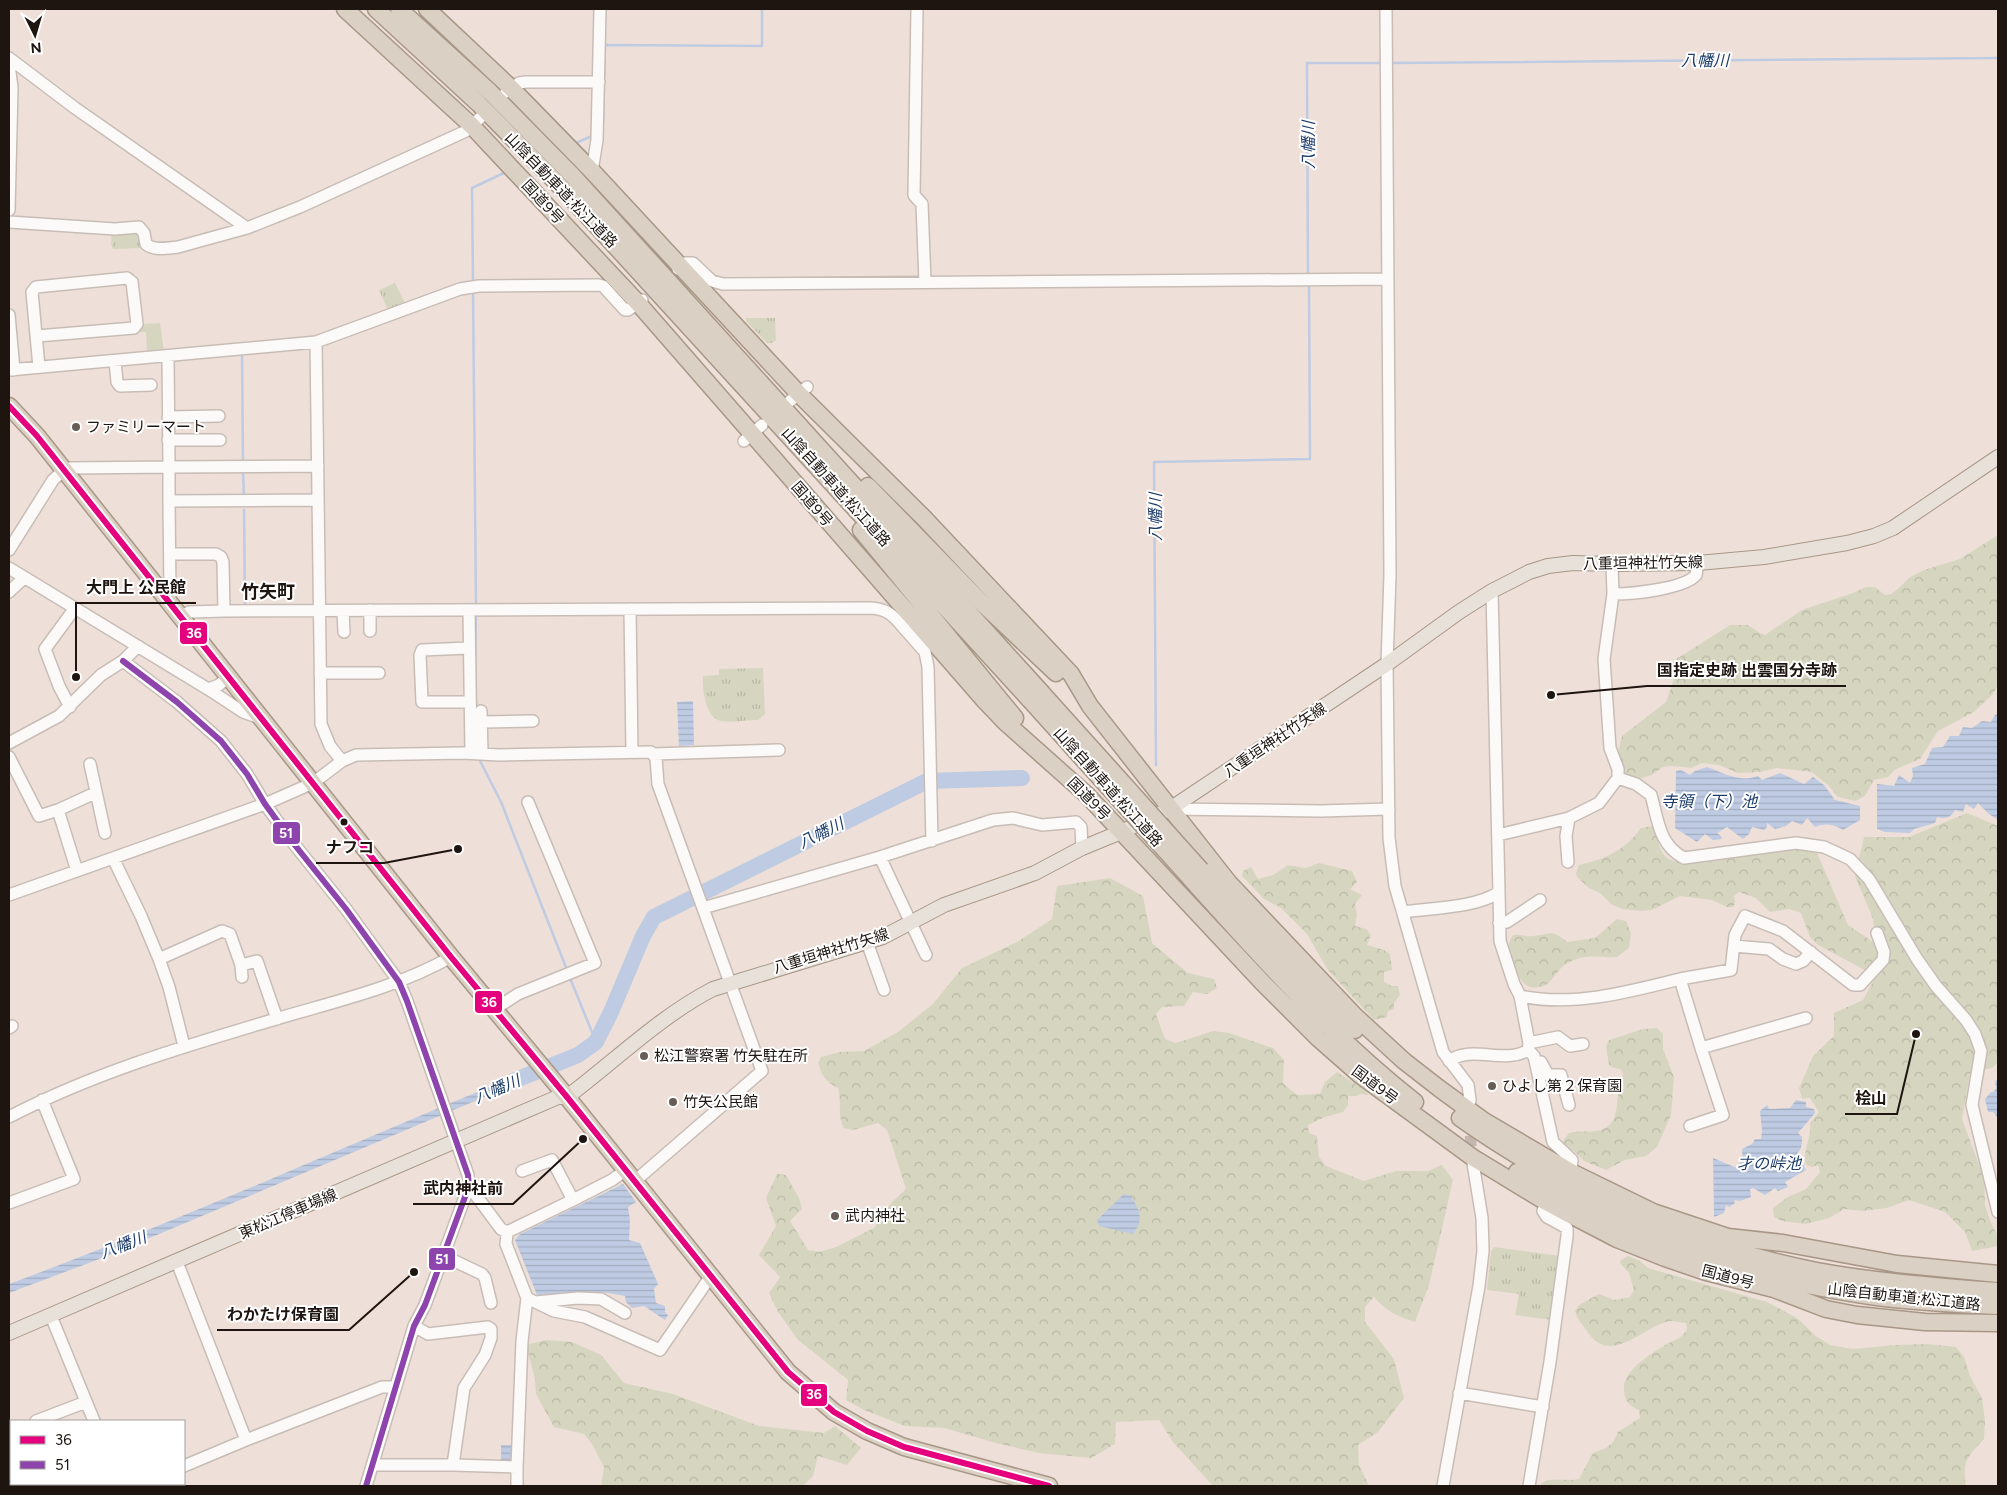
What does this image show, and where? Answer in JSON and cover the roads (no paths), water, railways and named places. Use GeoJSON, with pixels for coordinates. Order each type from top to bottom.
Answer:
{"type":"FeatureCollection","features":[{"type":"Feature","properties":{"kind":"highway","name":"国道9号"},"geometry":{"type":"LineString","coordinates":[[345,9],[476,121],[640,301],[753,433],[907,623],[984,702],[1087,795],[1262,982],[1318,1038],[1360,1075],[1472,1157],[1546,1202],[1617,1239],[1665,1258],[1706,1272],[1774,1288],[1826,1309],[1857,1315],[1925,1322],[1998,1323]]}},
{"type":"Feature","properties":{"kind":"highway","name":"山陰自動車道;松江道路"},"geometry":{"type":"LineString","coordinates":[[376,9],[478,104],[564,190],[708,347],[1035,696]]}},
{"type":"Feature","properties":{"kind":"highway","name":"山陰自動車道;松江道路"},"geometry":{"type":"LineString","coordinates":[[399,9],[490,92],[572,176],[767,390],[1035,696],[1196,874],[1291,988],[1398,1089],[1477,1148],[1562,1197],[1658,1242],[1763,1275],[1815,1287],[1871,1296],[1998,1306]]}},
{"type":"Feature","properties":{"kind":"highway"},"geometry":{"type":"LineString","coordinates":[[428,9],[592,171],[799,394],[924,518],[1070,674],[1090,706],[1229,883],[1317,977],[1404,1060],[1468,1110],[1571,1172],[1653,1212],[1728,1237],[1778,1250],[1870,1268],[1998,1286]]}},
{"type":"Feature","properties":{"kind":"highway"},"geometry":{"type":"LineString","coordinates":[[708,347],[737,385],[840,504],[966,660],[1060,771]]}},
{"type":"Feature","properties":{"kind":"highway"},"geometry":{"type":"LineString","coordinates":[[767,390],[851,468],[982,603],[1090,706]]}},
{"type":"Feature","properties":{"kind":"highway"},"geometry":{"type":"LineString","coordinates":[[9,406],[37,436],[180,617],[264,719],[451,957],[545,1069],[788,1372],[834,1412],[867,1431],[904,1447],[1048,1486]]}},
{"type":"Feature","properties":{"kind":"highway","name":"山陰自動車道;松江道路"},"geometry":{"type":"LineString","coordinates":[[1196,874],[1345,1021],[1410,1079],[1484,1134],[1568,1185],[1662,1228],[1765,1259],[1817,1271],[1872,1280],[1998,1291]]}},
{"type":"Feature","properties":{"kind":"highway"},"geometry":{"type":"LineString","coordinates":[[1728,1237],[1782,1243],[1898,1264],[1998,1274]]}},
{"type":"Feature","properties":{"kind":"highway"},"geometry":{"type":"LineString","coordinates":[[1774,1288],[1834,1301],[1918,1312],[1998,1314]]}},
{"type":"Feature","properties":{"kind":"main road","name":"八重垣神社竹矢線"},"geometry":{"type":"LineString","coordinates":[[567,1097],[688,1003],[713,989],[883,937],[944,905],[1035,873],[1082,848],[1170,809],[1387,664],[1492,591],[1529,572],[1548,566],[1573,563],[1698,563],[1764,557],[1847,543],[1874,536],[1911,517],[1998,457]]}},
{"type":"Feature","properties":{"kind":"main road","name":"東松江停車場線"},"geometry":{"type":"LineString","coordinates":[[9,1333],[558,1098],[567,1097]]}},
{"type":"Feature","properties":{"kind":"street"},"geometry":{"type":"LineString","coordinates":[[592,171],[597,140],[600,9]]}},
{"type":"Feature","properties":{"kind":"street"},"geometry":{"type":"LineString","coordinates":[[917,9],[914,195],[922,204],[925,282]]}},
{"type":"Feature","properties":{"kind":"street"},"geometry":{"type":"LineString","coordinates":[[1386,9],[1390,575],[1387,664],[1391,865],[1395,886],[1440,1045],[1449,1061],[1468,1085],[1470,1100],[1468,1110]]}},
{"type":"Feature","properties":{"kind":"street"},"geometry":{"type":"LineString","coordinates":[[9,58],[75,108],[248,228]]}},
{"type":"Feature","properties":{"kind":"street"},"geometry":{"type":"LineString","coordinates":[[9,64],[12,88],[9,210]]}},
{"type":"Feature","properties":{"kind":"street"},"geometry":{"type":"LineString","coordinates":[[508,90],[519,83],[526,82],[598,82]]}},
{"type":"Feature","properties":{"kind":"street"},"geometry":{"type":"LineString","coordinates":[[9,222],[115,228],[139,227],[143,230],[148,246],[167,248],[248,228],[300,207],[466,131],[476,121]]}},
{"type":"Feature","properties":{"kind":"street"},"geometry":{"type":"LineString","coordinates":[[680,267],[685,263],[693,263],[712,281],[723,284],[1388,279]]}},
{"type":"Feature","properties":{"kind":"street"},"geometry":{"type":"LineString","coordinates":[[37,336],[134,328],[136,324],[132,282],[127,278],[36,288],[32,292],[40,368]]}},
{"type":"Feature","properties":{"kind":"street"},"geometry":{"type":"LineString","coordinates":[[9,315],[11,370],[316,342],[460,289],[479,286],[599,285],[603,286],[625,310],[630,310],[640,301]]}},
{"type":"Feature","properties":{"kind":"street"},"geometry":{"type":"LineString","coordinates":[[316,342],[321,724],[330,746],[342,761]]}},
{"type":"Feature","properties":{"kind":"street"},"geometry":{"type":"LineString","coordinates":[[167,600],[170,595],[171,554],[168,357]]}},
{"type":"Feature","properties":{"kind":"street"},"geometry":{"type":"LineString","coordinates":[[115,361],[117,382],[120,386],[151,385]]}},
{"type":"Feature","properties":{"kind":"street"},"geometry":{"type":"LineString","coordinates":[[168,417],[219,416]]}},
{"type":"Feature","properties":{"kind":"street"},"geometry":{"type":"LineString","coordinates":[[168,440],[220,440]]}},
{"type":"Feature","properties":{"kind":"street"},"geometry":{"type":"LineString","coordinates":[[9,550],[53,480],[69,468],[318,466]]}},
{"type":"Feature","properties":{"kind":"street"},"geometry":{"type":"LineString","coordinates":[[169,501],[317,500]]}},
{"type":"Feature","properties":{"kind":"street"},"geometry":{"type":"LineString","coordinates":[[171,554],[216,554],[221,557],[223,562],[224,611]]}},
{"type":"Feature","properties":{"kind":"street"},"geometry":{"type":"LineString","coordinates":[[1613,594],[1655,590],[1690,580],[1696,576],[1698,563]]}},
{"type":"Feature","properties":{"kind":"street"},"geometry":{"type":"LineString","coordinates":[[1498,835],[1569,818],[1599,803],[1618,778],[1618,769],[1610,748],[1604,659],[1613,594],[1612,564]]}},
{"type":"Feature","properties":{"kind":"street"},"geometry":{"type":"LineString","coordinates":[[9,568],[243,712],[264,719]]}},
{"type":"Feature","properties":{"kind":"street"},"geometry":{"type":"LineString","coordinates":[[9,592],[24,578]]}},
{"type":"Feature","properties":{"kind":"street"},"geometry":{"type":"LineString","coordinates":[[1492,591],[1500,941],[1514,984],[1520,996],[1530,1050],[1553,1142],[1572,1160],[1571,1172]]}},
{"type":"Feature","properties":{"kind":"street"},"geometry":{"type":"LineString","coordinates":[[70,706],[59,686],[45,648],[75,608]]}},
{"type":"Feature","properties":{"kind":"street"},"geometry":{"type":"LineString","coordinates":[[180,617],[189,612],[224,611],[882,608],[907,623],[925,652],[928,667],[932,841]]}},
{"type":"Feature","properties":{"kind":"street"},"geometry":{"type":"LineString","coordinates":[[630,609],[632,752]]}},
{"type":"Feature","properties":{"kind":"street"},"geometry":{"type":"LineString","coordinates":[[370,610],[370,631]]}},
{"type":"Feature","properties":{"kind":"street"},"geometry":{"type":"LineString","coordinates":[[473,610],[469,648],[470,702],[477,754]]}},
{"type":"Feature","properties":{"kind":"street"},"geometry":{"type":"LineString","coordinates":[[343,611],[344,632]]}},
{"type":"Feature","properties":{"kind":"street"},"geometry":{"type":"LineString","coordinates":[[9,743],[59,716],[101,675],[123,661],[138,646]]}},
{"type":"Feature","properties":{"kind":"street"},"geometry":{"type":"LineString","coordinates":[[469,648],[422,650],[420,655],[422,702],[470,702]]}},
{"type":"Feature","properties":{"kind":"street"},"geometry":{"type":"LineString","coordinates":[[123,661],[176,702],[221,741],[247,774],[294,844],[346,909],[399,982],[468,1175],[469,1186],[425,1305],[414,1326],[366,1486]]}},
{"type":"Feature","properties":{"kind":"street"},"geometry":{"type":"LineString","coordinates":[[320,673],[379,673]]}},
{"type":"Feature","properties":{"kind":"street"},"geometry":{"type":"LineString","coordinates":[[208,689],[219,685],[228,676]]}},
{"type":"Feature","properties":{"kind":"street"},"geometry":{"type":"LineString","coordinates":[[477,754],[481,716],[533,722]]}},
{"type":"Feature","properties":{"kind":"street"},"geometry":{"type":"LineString","coordinates":[[9,895],[266,804],[313,783],[342,761],[356,755],[632,752],[653,754],[779,750]]}},
{"type":"Feature","properties":{"kind":"street"},"geometry":{"type":"LineString","coordinates":[[507,1232],[612,1180],[631,1176],[762,1071],[658,784],[656,758],[653,754]]}},
{"type":"Feature","properties":{"kind":"street"},"geometry":{"type":"LineString","coordinates":[[9,757],[39,816],[95,794]]}},
{"type":"Feature","properties":{"kind":"street"},"geometry":{"type":"LineString","coordinates":[[90,764],[105,833]]}},
{"type":"Feature","properties":{"kind":"street"},"geometry":{"type":"LineString","coordinates":[[1618,778],[1636,784],[1651,794],[1661,834],[1672,852],[1684,858],[1796,843],[1824,847],[1850,859],[1869,879],[1917,959],[1975,1034],[1980,1051],[1972,1105],[1998,1212]]}},
{"type":"Feature","properties":{"kind":"street"},"geometry":{"type":"LineString","coordinates":[[495,1010],[518,994],[595,963],[528,802]]}},
{"type":"Feature","properties":{"kind":"street"},"geometry":{"type":"LineString","coordinates":[[1170,809],[1321,811],[1389,809]]}},
{"type":"Feature","properties":{"kind":"street"},"geometry":{"type":"LineString","coordinates":[[58,810],[77,872]]}},
{"type":"Feature","properties":{"kind":"street"},"geometry":{"type":"LineString","coordinates":[[700,899],[880,857],[993,820],[1013,818],[1042,825],[1076,822],[1081,826],[1082,848]]}},
{"type":"Feature","properties":{"kind":"street"},"geometry":{"type":"LineString","coordinates":[[1568,862],[1566,836],[1569,818]]}},
{"type":"Feature","properties":{"kind":"street"},"geometry":{"type":"LineString","coordinates":[[880,857],[926,955]]}},
{"type":"Feature","properties":{"kind":"street"},"geometry":{"type":"LineString","coordinates":[[113,858],[159,959],[169,987],[184,1046]]}},
{"type":"Feature","properties":{"kind":"street"},"geometry":{"type":"LineString","coordinates":[[1403,912],[1478,902],[1490,898],[1499,892]]}},
{"type":"Feature","properties":{"kind":"street"},"geometry":{"type":"LineString","coordinates":[[1499,923],[1507,922],[1540,900]]}},
{"type":"Feature","properties":{"kind":"street"},"geometry":{"type":"LineString","coordinates":[[1520,996],[1565,1000],[1600,997],[1731,970],[1735,935],[1745,916],[1783,930],[1853,985],[1860,985],[1883,960],[1884,952],[1877,933]]}},
{"type":"Feature","properties":{"kind":"street"},"geometry":{"type":"LineString","coordinates":[[159,959],[222,932],[230,934],[241,965],[242,977]]}},
{"type":"Feature","properties":{"kind":"street"},"geometry":{"type":"LineString","coordinates":[[868,942],[884,990]]}},
{"type":"Feature","properties":{"kind":"street"},"geometry":{"type":"LineString","coordinates":[[1734,946],[1769,949],[1783,959],[1796,964],[1803,961],[1811,952]]}},
{"type":"Feature","properties":{"kind":"street"},"geometry":{"type":"LineString","coordinates":[[9,1117],[42,1100],[150,1057],[399,982],[451,957]]}},
{"type":"Feature","properties":{"kind":"street"},"geometry":{"type":"LineString","coordinates":[[241,965],[257,961],[277,1019]]}},
{"type":"Feature","properties":{"kind":"street"},"geometry":{"type":"LineString","coordinates":[[1680,979],[1723,1116],[1690,1126]]}},
{"type":"Feature","properties":{"kind":"street"},"geometry":{"type":"LineString","coordinates":[[1701,1048],[1806,1018]]}},
{"type":"Feature","properties":{"kind":"street"},"geometry":{"type":"LineString","coordinates":[[1449,1061],[1460,1054],[1515,1055],[1558,1037],[1570,1046],[1583,1044]]}},
{"type":"Feature","properties":{"kind":"street"},"geometry":{"type":"LineString","coordinates":[[1530,1050],[1540,1060],[1548,1075],[1562,1075],[1570,1105]]}},
{"type":"Feature","properties":{"kind":"street"},"geometry":{"type":"LineString","coordinates":[[9,1203],[74,1179],[42,1100]]}},
{"type":"Feature","properties":{"kind":"street"},"geometry":{"type":"LineString","coordinates":[[1443,1486],[1479,1286],[1483,1251],[1482,1218],[1472,1157]]}},
{"type":"Feature","properties":{"kind":"street"},"geometry":{"type":"LineString","coordinates":[[522,1171],[552,1160],[573,1200]]}},
{"type":"Feature","properties":{"kind":"street"},"geometry":{"type":"LineString","coordinates":[[469,1186],[501,1229],[507,1232]]}},
{"type":"Feature","properties":{"kind":"street"},"geometry":{"type":"LineString","coordinates":[[1529,1486],[1568,1236],[1566,1228],[1547,1217],[1543,1211],[1546,1202]]}},
{"type":"Feature","properties":{"kind":"street"},"geometry":{"type":"LineString","coordinates":[[507,1232],[506,1244],[531,1300],[522,1341],[517,1486]]}},
{"type":"Feature","properties":{"kind":"street"},"geometry":{"type":"LineString","coordinates":[[444,1256],[482,1274],[485,1278],[491,1303]]}},
{"type":"Feature","properties":{"kind":"street"},"geometry":{"type":"LineString","coordinates":[[176,1262],[246,1440]]}},
{"type":"Feature","properties":{"kind":"street"},"geometry":{"type":"LineString","coordinates":[[531,1300],[554,1311],[585,1317],[660,1350],[706,1283],[713,1278]]}},
{"type":"Feature","properties":{"kind":"street"},"geometry":{"type":"LineString","coordinates":[[531,1300],[601,1299],[625,1313]]}},
{"type":"Feature","properties":{"kind":"street"},"geometry":{"type":"LineString","coordinates":[[51,1316],[94,1420]]}},
{"type":"Feature","properties":{"kind":"street"},"geometry":{"type":"LineString","coordinates":[[414,1326],[428,1334],[488,1327],[491,1329],[491,1338],[485,1355],[464,1388],[454,1465]]}},
{"type":"Feature","properties":{"kind":"street"},"geometry":{"type":"LineString","coordinates":[[185,1466],[382,1387],[395,1387]]}},
{"type":"Feature","properties":{"kind":"street"},"geometry":{"type":"LineString","coordinates":[[1459,1393],[1542,1407]]}},
{"type":"Feature","properties":{"kind":"street"},"geometry":{"type":"LineString","coordinates":[[39,1420],[86,1402]]}},
{"type":"Feature","properties":{"kind":"street"},"geometry":{"type":"LineString","coordinates":[[372,1465],[517,1467]]}},
{"type":"Feature","properties":{"kind":"water"},"geometry":{"type":"Polygon","coordinates":[[[693,701],[694,745],[679,746],[677,702],[693,701]]]}},
{"type":"Feature","properties":{"kind":"water"},"geometry":{"type":"Polygon","coordinates":[[[1998,714],[1998,820],[1978,803],[1974,809],[1966,804],[1963,812],[1955,810],[1948,817],[1937,817],[1935,823],[1914,829],[1910,833],[1885,832],[1877,829],[1877,784],[1894,786],[1899,775],[1910,783],[1913,776],[1912,768],[1925,764],[1932,748],[1943,747],[1950,736],[1959,736],[1963,727],[1972,728],[1982,721],[1991,722],[1995,715],[1998,714]]]}},
{"type":"Feature","properties":{"kind":"water","name":"寺領（下）池"},"geometry":{"type":"Polygon","coordinates":[[[1707,767],[1738,778],[1758,776],[1762,780],[1780,773],[1804,784],[1813,777],[1824,785],[1835,800],[1860,806],[1860,820],[1843,830],[1829,825],[1815,827],[1807,818],[1802,825],[1792,821],[1786,826],[1775,829],[1767,823],[1767,827],[1764,830],[1752,827],[1749,834],[1743,839],[1727,827],[1717,833],[1722,839],[1713,840],[1705,834],[1697,842],[1675,828],[1676,771],[1681,770],[1690,775],[1707,767]]]}},
{"type":"Feature","properties":{"kind":"water"},"geometry":{"type":"Polygon","coordinates":[[[532,1070],[537,1075],[102,1258],[9,1293],[9,1284],[141,1233],[532,1070]]]}},
{"type":"Feature","properties":{"kind":"water"},"geometry":{"type":"Polygon","coordinates":[[[1998,1079],[1997,1117],[1993,1112],[1988,1112],[1985,1099],[1991,1092],[1994,1092],[1996,1088],[1995,1081],[1998,1079]]]}},
{"type":"Feature","properties":{"kind":"water","name":"才の峠池"},"geometry":{"type":"Polygon","coordinates":[[[1796,1100],[1806,1102],[1806,1107],[1814,1109],[1815,1113],[1798,1133],[1802,1137],[1802,1142],[1797,1154],[1806,1170],[1785,1182],[1788,1187],[1778,1191],[1775,1188],[1765,1195],[1753,1188],[1750,1189],[1751,1197],[1740,1201],[1734,1200],[1735,1203],[1729,1207],[1726,1205],[1724,1213],[1714,1217],[1713,1158],[1737,1168],[1739,1163],[1743,1161],[1742,1149],[1752,1144],[1755,1139],[1761,1139],[1760,1111],[1767,1105],[1769,1109],[1790,1108],[1796,1100]]]}},
{"type":"Feature","properties":{"kind":"water"},"geometry":{"type":"Polygon","coordinates":[[[623,1184],[636,1202],[628,1207],[630,1220],[629,1240],[640,1243],[658,1284],[654,1289],[656,1303],[665,1306],[665,1312],[668,1315],[665,1320],[644,1306],[632,1308],[626,1302],[625,1296],[601,1292],[582,1292],[539,1300],[515,1240],[520,1234],[623,1184]]]}},
{"type":"Feature","properties":{"kind":"water"},"geometry":{"type":"Polygon","coordinates":[[[1124,1194],[1131,1196],[1140,1215],[1139,1224],[1133,1234],[1099,1226],[1097,1220],[1124,1194]]]}},
{"type":"Feature","properties":{"kind":"water"},"geometry":{"type":"Polygon","coordinates":[[[501,1445],[512,1445],[512,1462],[501,1462],[501,1445]]]}},
{"type":"Feature","properties":{"kind":"waterway"},"geometry":{"type":"LineString","coordinates":[[603,122],[605,45],[762,46],[762,9]]}},
{"type":"Feature","properties":{"kind":"waterway","name":"八幡川"},"geometry":{"type":"LineString","coordinates":[[1390,63],[1998,58]]}},
{"type":"Feature","properties":{"kind":"waterway","name":"八幡川"},"geometry":{"type":"LineString","coordinates":[[1308,276],[1307,63],[1382,63]]}},
{"type":"Feature","properties":{"kind":"waterway"},"geometry":{"type":"LineString","coordinates":[[576,143],[594,135]]}},
{"type":"Feature","properties":{"kind":"waterway"},"geometry":{"type":"LineString","coordinates":[[473,284],[472,188],[506,172]]}},
{"type":"Feature","properties":{"kind":"waterway","name":"八幡川"},"geometry":{"type":"LineString","coordinates":[[1156,765],[1154,462],[1310,459],[1309,284]]}},
{"type":"Feature","properties":{"kind":"waterway"},"geometry":{"type":"LineString","coordinates":[[473,290],[476,607]]}},
{"type":"Feature","properties":{"kind":"waterway"},"geometry":{"type":"LineString","coordinates":[[242,355],[243,463]]}},
{"type":"Feature","properties":{"kind":"waterway"},"geometry":{"type":"LineString","coordinates":[[243,471],[244,498]]}},
{"type":"Feature","properties":{"kind":"waterway"},"geometry":{"type":"LineString","coordinates":[[244,510],[245,607]]}},
{"type":"Feature","properties":{"kind":"waterway"},"geometry":{"type":"LineString","coordinates":[[475,674],[476,612]]}},
{"type":"Feature","properties":{"kind":"waterway"},"geometry":{"type":"LineString","coordinates":[[476,699],[476,711]]}},
{"type":"Feature","properties":{"kind":"waterway"},"geometry":{"type":"LineString","coordinates":[[478,757],[501,802],[567,970]]}},
{"type":"Feature","properties":{"kind":"waterway","name":"八幡川"},"geometry":{"type":"LineString","coordinates":[[513,1081],[578,1055],[596,1042],[611,1012],[643,936],[654,917],[927,781],[1022,778]]}},
{"type":"Feature","properties":{"kind":"waterway"},"geometry":{"type":"LineString","coordinates":[[570,978],[596,1042]]}},
{"type":"Feature","properties":{"kind":"tunnel"},"geometry":{"type":"LineString","coordinates":[[1469,1119],[1472,1157]]}},
{"type":"Feature","properties":{"kind":"place","name":"ファミリーマート"},"geometry":{"type":"Point","coordinates":[76,427]}},
{"type":"Feature","properties":{"kind":"place","name":"大門上 公民館"},"geometry":{"type":"Point","coordinates":[76,677]}},
{"type":"Feature","properties":{"kind":"place","name":"国指定史跡 出雲国分寺跡"},"geometry":{"type":"Point","coordinates":[1551,695]}},
{"type":"Feature","properties":{"kind":"place","name":"ナフコ"},"geometry":{"type":"Point","coordinates":[458,849]}},
{"type":"Feature","properties":{"kind":"place","name":"桧山"},"geometry":{"type":"Point","coordinates":[1916,1034]}},
{"type":"Feature","properties":{"kind":"place","name":"松江警察署 竹矢駐在所"},"geometry":{"type":"Point","coordinates":[644,1056]}},
{"type":"Feature","properties":{"kind":"place","name":"ひよし第２保育園"},"geometry":{"type":"Point","coordinates":[1492,1086]}},
{"type":"Feature","properties":{"kind":"place","name":"竹矢公民館"},"geometry":{"type":"Point","coordinates":[673,1102]}},
{"type":"Feature","properties":{"kind":"place","name":"武内神社前"},"geometry":{"type":"Point","coordinates":[583,1139]}},
{"type":"Feature","properties":{"kind":"place","name":"武内神社"},"geometry":{"type":"Point","coordinates":[835,1216]}},
{"type":"Feature","properties":{"kind":"place","name":"わかたけ保育園"},"geometry":{"type":"Point","coordinates":[414,1272]}},
{"type":"Feature","properties":{"kind":"district","name":"竹矢町"},"geometry":{"type":"Point","coordinates":[268,592]}}]}
